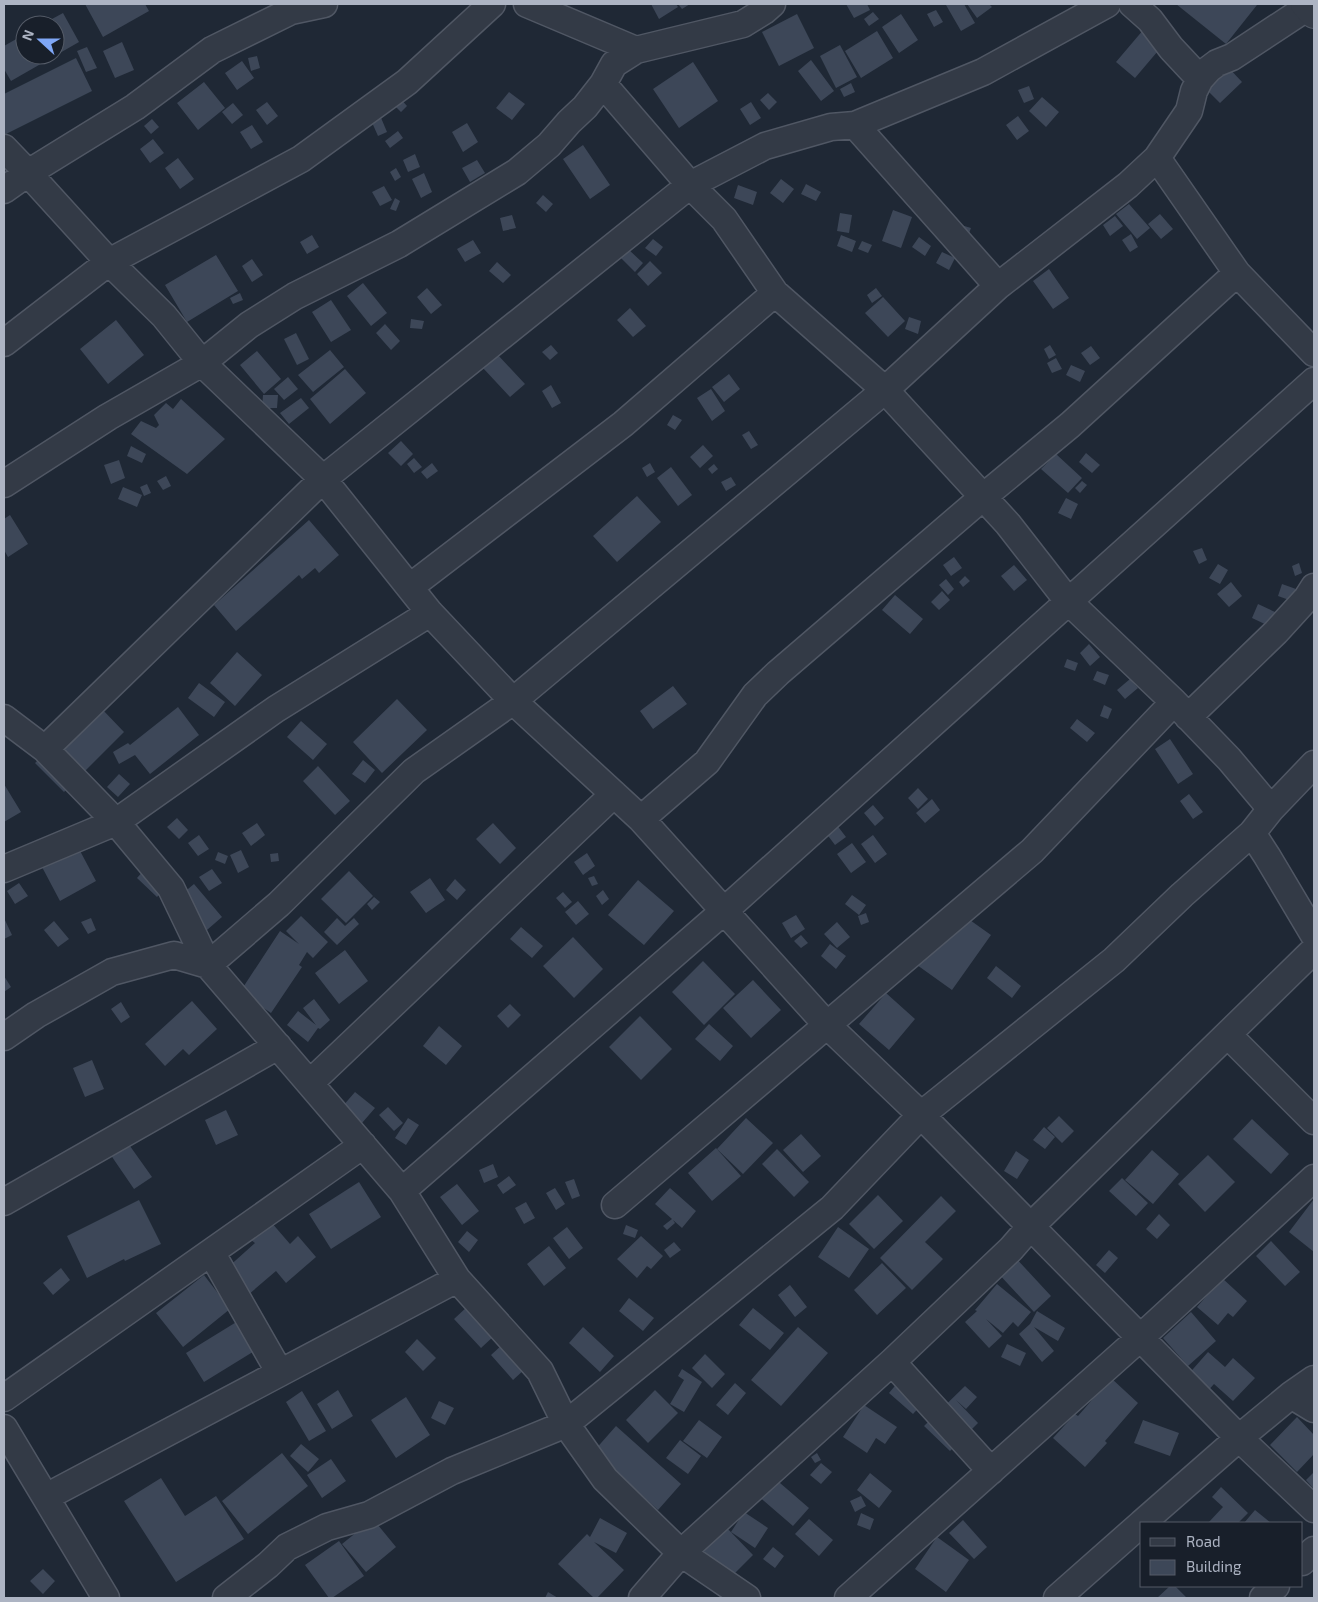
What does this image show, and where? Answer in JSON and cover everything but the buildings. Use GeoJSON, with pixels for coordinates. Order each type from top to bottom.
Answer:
{"type":"FeatureCollection","features":[{"type":"Feature","properties":{"kind":"street"},"geometry":{"type":"LineString","coordinates":[[4,190],[28,172],[135,106],[212,50],[291,11],[324,4]]}},
{"type":"Feature","properties":{"kind":"street"},"geometry":{"type":"LineString","coordinates":[[4,343],[109,262],[301,159],[407,82],[492,4]]}},
{"type":"Feature","properties":{"kind":"street"},"geometry":{"type":"LineString","coordinates":[[527,4],[636,50]]}},
{"type":"Feature","properties":{"kind":"street"},"geometry":{"type":"LineString","coordinates":[[4,484],[108,417],[202,363],[249,325],[295,296],[400,244],[517,172],[549,146],[569,122],[586,107],[603,84],[614,64],[636,50],[743,24],[772,4]]}},
{"type":"Feature","properties":{"kind":"street"},"geometry":{"type":"LineString","coordinates":[[45,749],[323,479],[690,185],[765,146],[830,127],[855,124],[983,72],[1107,4]]}},
{"type":"Feature","properties":{"kind":"street"},"geometry":{"type":"LineString","coordinates":[[1132,4],[1150,20],[1171,48],[1200,79]]}},
{"type":"Feature","properties":{"kind":"street"},"geometry":{"type":"LineString","coordinates":[[208,966],[279,904],[414,771],[513,701],[885,390],[998,286],[1128,185],[1157,158],[1189,111],[1194,91],[1200,79],[1209,69],[1217,63],[1232,57],[1309,8]]}},
{"type":"Feature","properties":{"kind":"street"},"geometry":{"type":"LineString","coordinates":[[603,84],[690,185],[724,219],[775,293],[885,390],[1029,550],[1068,601],[1181,709],[1229,758],[1271,808]]}},
{"type":"Feature","properties":{"kind":"street"},"geometry":{"type":"LineString","coordinates":[[855,124],[998,286]]}},
{"type":"Feature","properties":{"kind":"street"},"geometry":{"type":"LineString","coordinates":[[4,148],[109,262],[164,316],[202,363],[323,479],[430,612],[513,701],[642,819],[827,1025],[921,1115],[1239,1438],[1314,1509]]}},
{"type":"Feature","properties":{"kind":"street"},"geometry":{"type":"LineString","coordinates":[[1157,158],[1237,273],[1314,353]]}},
{"type":"Feature","properties":{"kind":"street"},"geometry":{"type":"LineString","coordinates":[[642,819],[708,762],[755,695],[778,673],[1118,383],[1237,273]]}},
{"type":"Feature","properties":{"kind":"street"},"geometry":{"type":"LineString","coordinates":[[410,587],[623,424],[775,293]]}},
{"type":"Feature","properties":{"kind":"street"},"geometry":{"type":"LineString","coordinates":[[402,1191],[877,776],[1068,601],[1314,381]]}},
{"type":"Feature","properties":{"kind":"street"},"geometry":{"type":"LineString","coordinates":[[614,1205],[1032,851],[1181,709],[1276,632],[1308,598],[1314,587]]}},
{"type":"Feature","properties":{"kind":"street"},"geometry":{"type":"LineString","coordinates":[[4,869],[116,822],[276,709],[430,612]]}},
{"type":"Feature","properties":{"kind":"street"},"geometry":{"type":"LineString","coordinates":[[4,718],[45,749],[116,822],[171,888],[208,966],[402,1191],[457,1279],[540,1371],[566,1424],[605,1478],[682,1554],[747,1598]]}},
{"type":"Feature","properties":{"kind":"street"},"geometry":{"type":"LineString","coordinates":[[226,1598],[268,1565],[287,1546],[327,1527],[369,1515],[452,1471],[566,1424],[832,1208],[921,1115],[1114,960],[1182,894],[1252,833],[1271,808],[1314,764]]}},
{"type":"Feature","properties":{"kind":"street"},"geometry":{"type":"LineString","coordinates":[[310,1083],[614,794]]}},
{"type":"Feature","properties":{"kind":"street"},"geometry":{"type":"LineString","coordinates":[[1252,833],[1268,856],[1314,936]]}},
{"type":"Feature","properties":{"kind":"street"},"geometry":{"type":"LineString","coordinates":[[642,1598],[682,1554],[892,1362],[1011,1249],[1031,1226],[1314,950]]}},
{"type":"Feature","properties":{"kind":"street"},"geometry":{"type":"LineString","coordinates":[[4,1037],[36,1015],[112,972],[174,955],[208,966]]}},
{"type":"Feature","properties":{"kind":"street"},"geometry":{"type":"LineString","coordinates":[[1228,1035],[1314,1121]]}},
{"type":"Feature","properties":{"kind":"street"},"geometry":{"type":"LineString","coordinates":[[4,1202],[278,1046]]}},
{"type":"Feature","properties":{"kind":"street"},"geometry":{"type":"LineString","coordinates":[[4,1398],[363,1145]]}},
{"type":"Feature","properties":{"kind":"street"},"geometry":{"type":"LineString","coordinates":[[848,1598],[1141,1337],[1314,1178]]}},
{"type":"Feature","properties":{"kind":"street"},"geometry":{"type":"LineString","coordinates":[[210,1252],[280,1373]]}},
{"type":"Feature","properties":{"kind":"street"},"geometry":{"type":"LineString","coordinates":[[46,1497],[457,1279]]}},
{"type":"Feature","properties":{"kind":"street"},"geometry":{"type":"LineString","coordinates":[[892,1362],[991,1471]]}},
{"type":"Feature","properties":{"kind":"street"},"geometry":{"type":"LineString","coordinates":[[1143,1522],[1239,1438],[1314,1378]]}},
{"type":"Feature","properties":{"kind":"street"},"geometry":{"type":"LineString","coordinates":[[1291,1395],[1314,1409]]}},
{"type":"Feature","properties":{"kind":"street"},"geometry":{"type":"LineString","coordinates":[[4,1428],[106,1598]]}},
{"type":"Feature","properties":{"kind":"street"},"geometry":{"type":"LineString","coordinates":[[1057,1598],[1140,1525]]}},
{"type":"Feature","properties":{"kind":"street"},"geometry":{"type":"LineString","coordinates":[[1303,1561],[1314,1550]]}},
{"type":"Feature","properties":{"kind":"street"},"geometry":{"type":"LineString","coordinates":[[1263,1598],[1275,1587]]}}]}
